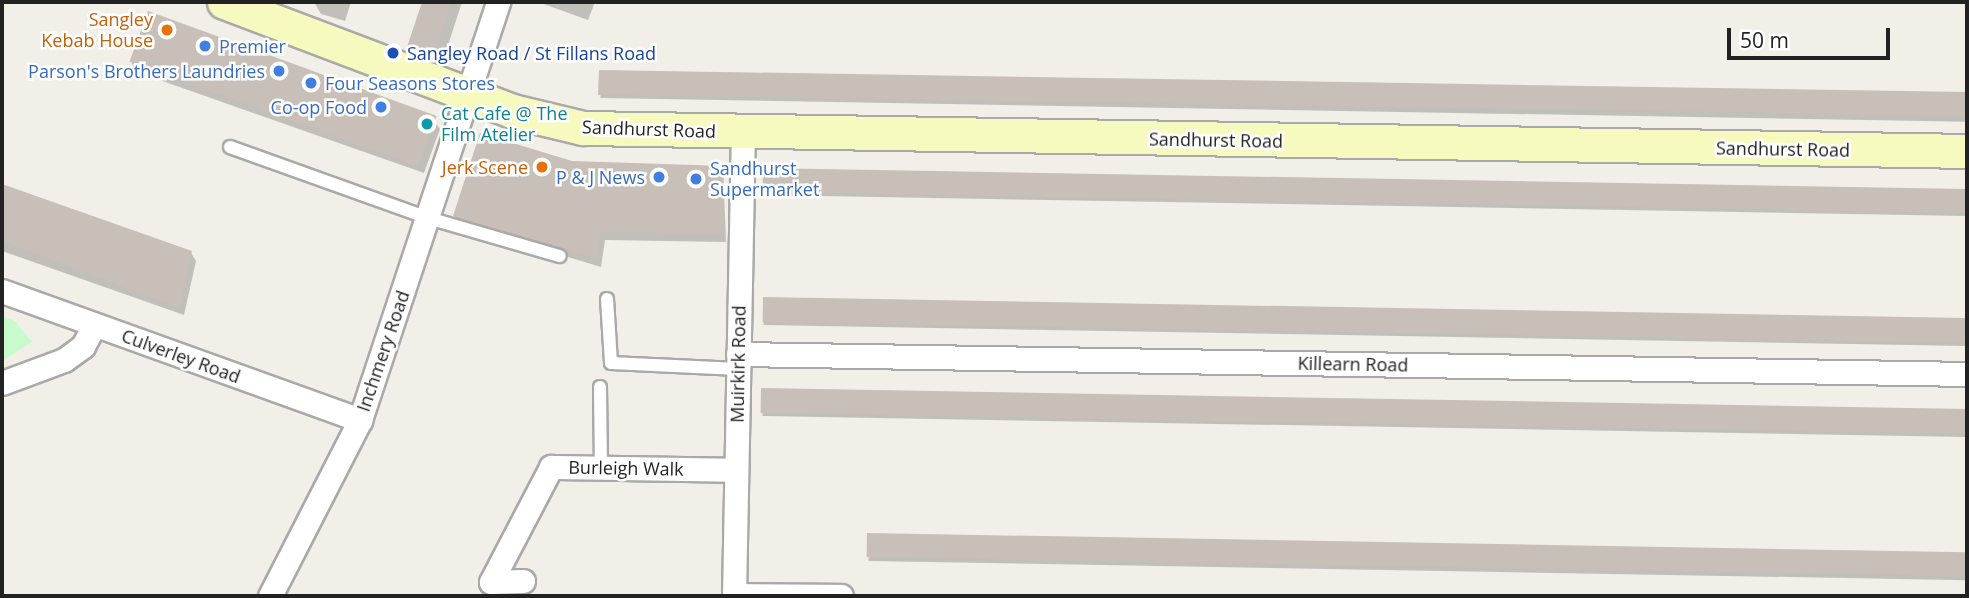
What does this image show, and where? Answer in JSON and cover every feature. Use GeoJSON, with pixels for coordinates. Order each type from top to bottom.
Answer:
{"type":"FeatureCollection","features":[{"type":"Feature","properties":{"kind":"street","name":"Sandhurst Road"},"geometry":{"type":"LineString","coordinates":[[224,2],[275,11],[469,95],[572,126],[743,132],[1967,151]]}},
{"type":"Feature","properties":{"kind":"street","name":"Inchmery Road"},"geometry":{"type":"LineString","coordinates":[[270,596],[360,421],[498,2]]}},
{"type":"Feature","properties":{"kind":"street","name":"Muirkirk Road"},"geometry":{"type":"LineString","coordinates":[[734,595],[743,132]]}},
{"type":"Feature","properties":{"kind":"street","name":"Culverley Road"},"geometry":{"type":"LineString","coordinates":[[2,291],[360,421]]}},
{"type":"Feature","properties":{"kind":"street"},"geometry":{"type":"LineString","coordinates":[[2,383],[64,360],[83,346],[94,325]]}},
{"type":"Feature","properties":{"kind":"street","name":"Killearn Road"},"geometry":{"type":"LineString","coordinates":[[738,362],[1967,374]]}},
{"type":"Feature","properties":{"kind":"street","name":"Burleigh Walk"},"geometry":{"type":"LineString","coordinates":[[523,581],[491,582],[551,467],[736,470]]}},
{"type":"Feature","properties":{"kind":"street"},"geometry":{"type":"LineString","coordinates":[[734,595],[841,596]]}},
{"type":"Feature","properties":{"kind":"lane"},"geometry":{"type":"LineString","coordinates":[[230,147],[428,218],[561,256]]}},
{"type":"Feature","properties":{"kind":"lane"},"geometry":{"type":"LineString","coordinates":[[607,299],[611,363],[738,362]]}},
{"type":"Feature","properties":{"kind":"lane"},"geometry":{"type":"LineString","coordinates":[[600,387],[601,467]]}},
{"type":"Feature","properties":{"kind":"green space"},"geometry":{"type":"Polygon","coordinates":[[[2,316],[15,321],[32,342],[2,361],[2,316]]]}},
{"type":"Feature","properties":{"kind":"building"},"geometry":{"type":"Polygon","coordinates":[[[422,2],[451,2],[434,55],[407,47],[422,2]]]}},
{"type":"Feature","properties":{"kind":"building"},"geometry":{"type":"Polygon","coordinates":[[[148,11],[436,116],[418,167],[130,62],[148,11]]]}},
{"type":"Feature","properties":{"kind":"building"},"geometry":{"type":"Polygon","coordinates":[[[599,70],[1967,92],[1967,116],[598,95],[599,70]]]}},
{"type":"Feature","properties":{"kind":"building"},"geometry":{"type":"Polygon","coordinates":[[[480,133],[572,161],[724,166],[722,234],[601,232],[597,259],[453,216],[480,133]]]}},
{"type":"Feature","properties":{"kind":"building"},"geometry":{"type":"Polygon","coordinates":[[[763,168],[1967,189],[1966,213],[763,192],[763,168]]]}},
{"type":"Feature","properties":{"kind":"building"},"geometry":{"type":"Polygon","coordinates":[[[2,184],[192,251],[180,308],[2,241],[2,184]]]}},
{"type":"Feature","properties":{"kind":"building"},"geometry":{"type":"Polygon","coordinates":[[[763,297],[1967,318],[1966,343],[763,322],[763,297]]]}},
{"type":"Feature","properties":{"kind":"building"},"geometry":{"type":"Polygon","coordinates":[[[761,388],[1967,409],[1966,434],[761,413],[761,388]]]}},
{"type":"Feature","properties":{"kind":"building"},"geometry":{"type":"Polygon","coordinates":[[[867,533],[1967,552],[1966,576],[867,557],[867,533]]]}},
{"type":"Feature","properties":{"kind":"place","name":"Sangley Kebab House"},"geometry":{"type":"Point","coordinates":[167,30]}},
{"type":"Feature","properties":{"kind":"place","name":"Premier"},"geometry":{"type":"Point","coordinates":[205,46]}},
{"type":"Feature","properties":{"kind":"place","name":"Sangley Road / St Fillans Road"},"geometry":{"type":"Point","coordinates":[393,53]}},
{"type":"Feature","properties":{"kind":"place","name":"Parson's Brothers Laundries"},"geometry":{"type":"Point","coordinates":[279,71]}},
{"type":"Feature","properties":{"kind":"place","name":"Four Seasons Stores"},"geometry":{"type":"Point","coordinates":[311,83]}},
{"type":"Feature","properties":{"kind":"place","name":"Co-op Food"},"geometry":{"type":"Point","coordinates":[381,107]}},
{"type":"Feature","properties":{"kind":"place","name":"Cat Cafe @ The Film Atelier"},"geometry":{"type":"Point","coordinates":[427,124]}},
{"type":"Feature","properties":{"kind":"place","name":"Jerk Scene"},"geometry":{"type":"Point","coordinates":[542,167]}},
{"type":"Feature","properties":{"kind":"place","name":"P & J News"},"geometry":{"type":"Point","coordinates":[659,177]}},
{"type":"Feature","properties":{"kind":"place","name":"Sandhurst Supermarket"},"geometry":{"type":"Point","coordinates":[696,179]}}]}
